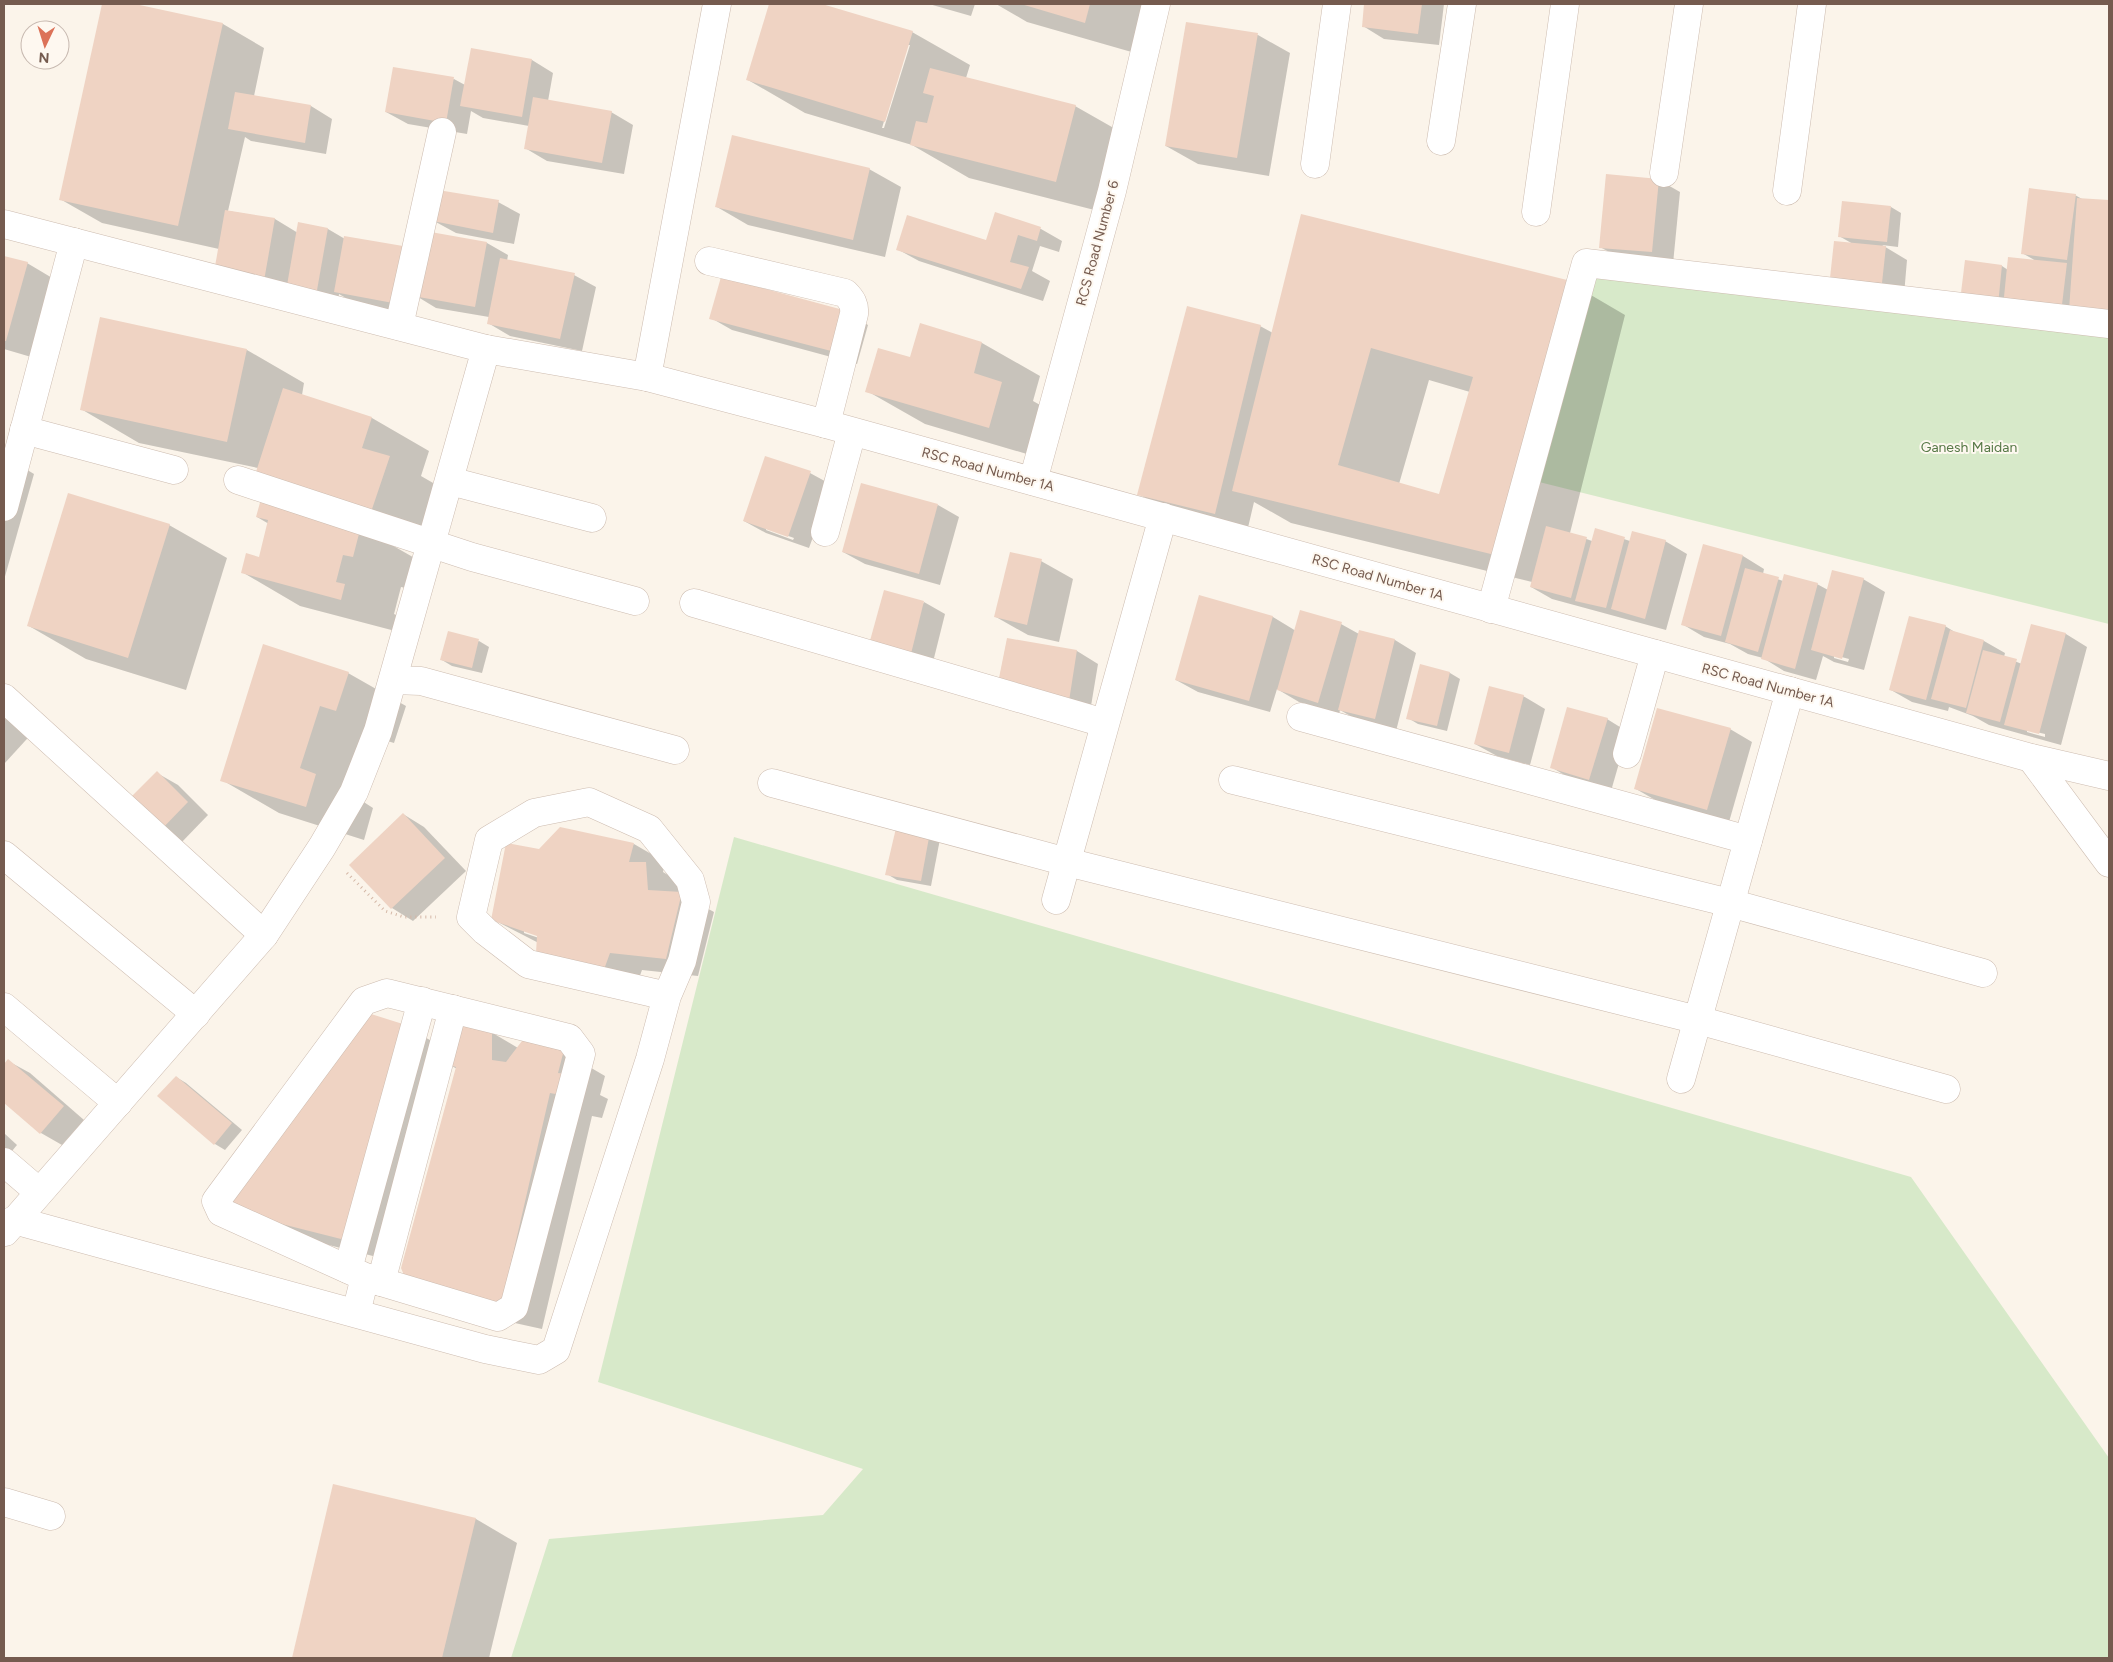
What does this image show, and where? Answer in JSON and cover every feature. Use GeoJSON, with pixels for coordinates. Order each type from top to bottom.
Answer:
{"type":"FeatureCollection","features":[{"type":"Feature","properties":{"kind":"street"},"geometry":{"type":"LineString","coordinates":[[647,377],[717,4]]}},
{"type":"Feature","properties":{"kind":"street","name":"RCS Road Number 6"},"geometry":{"type":"LineString","coordinates":[[1033,482],[1112,191],[1156,4]]}},
{"type":"Feature","properties":{"kind":"street"},"geometry":{"type":"LineString","coordinates":[[1315,164],[1337,4]]}},
{"type":"Feature","properties":{"kind":"street"},"geometry":{"type":"LineString","coordinates":[[1442,141],[1462,4]]}},
{"type":"Feature","properties":{"kind":"street"},"geometry":{"type":"LineString","coordinates":[[1536,212],[1565,4]]}},
{"type":"Feature","properties":{"kind":"street"},"geometry":{"type":"LineString","coordinates":[[1664,173],[1689,4]]}},
{"type":"Feature","properties":{"kind":"street"},"geometry":{"type":"LineString","coordinates":[[1787,190],[1812,4]]}},
{"type":"Feature","properties":{"kind":"street"},"geometry":{"type":"LineString","coordinates":[[399,326],[442,132]]}},
{"type":"Feature","properties":{"kind":"street","name":"RSC Road Number 1A"},"geometry":{"type":"LineString","coordinates":[[4,224],[486,349],[647,377],[826,424],[2031,758],[2109,776]]}},
{"type":"Feature","properties":{"kind":"street"},"geometry":{"type":"LineString","coordinates":[[4,507],[74,242]]}},
{"type":"Feature","properties":{"kind":"street"},"geometry":{"type":"LineString","coordinates":[[709,261],[846,293],[850,298],[855,306],[854,314],[826,424]]}},
{"type":"Feature","properties":{"kind":"street"},"geometry":{"type":"LineString","coordinates":[[1491,609],[1586,263],[2109,324]]}},
{"type":"Feature","properties":{"kind":"street"},"geometry":{"type":"LineString","coordinates":[[486,349],[433,544],[378,731],[354,792],[322,847],[264,935],[9,1227],[356,1313],[485,1348],[539,1360],[556,1350],[650,1059],[667,996],[682,961],[696,902],[690,880],[649,829],[589,802],[534,813],[489,840],[471,917],[485,931],[528,964],[667,996]]}},
{"type":"Feature","properties":{"kind":"street"},"geometry":{"type":"LineString","coordinates":[[24,430],[174,470]]}},
{"type":"Feature","properties":{"kind":"street"},"geometry":{"type":"LineString","coordinates":[[825,532],[852,432]]}},
{"type":"Feature","properties":{"kind":"street"},"geometry":{"type":"LineString","coordinates":[[238,480],[472,557],[634,601]]}},
{"type":"Feature","properties":{"kind":"street"},"geometry":{"type":"LineString","coordinates":[[450,481],[592,518]]}},
{"type":"Feature","properties":{"kind":"street"},"geometry":{"type":"LineString","coordinates":[[1056,900],[1104,723],[1163,518]]}},
{"type":"Feature","properties":{"kind":"street"},"geometry":{"type":"LineString","coordinates":[[694,603],[1104,723]]}},
{"type":"Feature","properties":{"kind":"street"},"geometry":{"type":"LineString","coordinates":[[1627,754],[1655,654]]}},
{"type":"Feature","properties":{"kind":"street"},"geometry":{"type":"LineString","coordinates":[[393,680],[421,681],[675,750]]}},
{"type":"Feature","properties":{"kind":"street"},"geometry":{"type":"LineString","coordinates":[[1681,1079],[1790,691]]}},
{"type":"Feature","properties":{"kind":"street"},"geometry":{"type":"LineString","coordinates":[[4,698],[264,935]]}},
{"type":"Feature","properties":{"kind":"street"},"geometry":{"type":"LineString","coordinates":[[1301,717],[1748,840]]}},
{"type":"Feature","properties":{"kind":"street"},"geometry":{"type":"LineString","coordinates":[[2031,758],[2109,863]]}},
{"type":"Feature","properties":{"kind":"street"},"geometry":{"type":"LineString","coordinates":[[1234,780],[1730,903],[1983,973]]}},
{"type":"Feature","properties":{"kind":"street"},"geometry":{"type":"LineString","coordinates":[[772,783],[1067,862],[1698,1020],[1946,1089]]}},
{"type":"Feature","properties":{"kind":"street"},"geometry":{"type":"LineString","coordinates":[[4,855],[196,1014]]}},
{"type":"Feature","properties":{"kind":"street"},"geometry":{"type":"LineString","coordinates":[[388,993],[453,1009],[568,1038],[581,1054],[514,1307],[498,1317],[365,1276],[221,1212],[216,1201],[364,1001],[388,993]]}},
{"type":"Feature","properties":{"kind":"street"},"geometry":{"type":"LineString","coordinates":[[356,1313],[422,1001]]}},
{"type":"Feature","properties":{"kind":"street"},"geometry":{"type":"LineString","coordinates":[[4,1007],[118,1103]]}},
{"type":"Feature","properties":{"kind":"street"},"geometry":{"type":"LineString","coordinates":[[365,1276],[453,1009]]}},
{"type":"Feature","properties":{"kind":"street"},"geometry":{"type":"LineString","coordinates":[[4,1162],[39,1192]]}},
{"type":"Feature","properties":{"kind":"street"},"geometry":{"type":"LineString","coordinates":[[4,1502],[51,1516]]}},
{"type":"Feature","properties":{"kind":"path"},"geometry":{"type":"LineString","coordinates":[[322,847],[385,911],[404,917],[471,917]]}},
{"type":"Feature","properties":{"kind":"green space","name":"Ganesh Maidan"},"geometry":{"type":"Polygon","coordinates":[[[1586,263],[2109,324],[2109,624],[1527,479],[1586,263]]]}},
{"type":"Feature","properties":{"kind":"green space"},"geometry":{"type":"Polygon","coordinates":[[[734,837],[1911,1177],[2109,1458],[2109,1658],[511,1658],[549,1539],[823,1515],[863,1469],[598,1382],[734,837]]]}},
{"type":"Feature","properties":{"kind":"building"},"geometry":{"type":"Polygon","coordinates":[[[102,4],[135,4],[223,23],[178,226],[59,200],[102,4]]]}},
{"type":"Feature","properties":{"kind":"building"},"geometry":{"type":"Polygon","coordinates":[[[769,4],[822,4],[913,31],[885,122],[746,80],[769,4]]]}},
{"type":"Feature","properties":{"kind":"building"},"geometry":{"type":"Polygon","coordinates":[[[1021,4],[1090,4],[1085,23],[1021,4]]]}},
{"type":"Feature","properties":{"kind":"building"},"geometry":{"type":"Polygon","coordinates":[[[1364,4],[1422,4],[1418,34],[1362,27],[1364,4]]]}},
{"type":"Feature","properties":{"kind":"building"},"geometry":{"type":"Polygon","coordinates":[[[1186,22],[1258,33],[1237,158],[1165,146],[1186,22]]]}},
{"type":"Feature","properties":{"kind":"building"},"geometry":{"type":"Polygon","coordinates":[[[471,48],[532,59],[522,117],[460,106],[471,48]]]}},
{"type":"Feature","properties":{"kind":"building"},"geometry":{"type":"Polygon","coordinates":[[[393,67],[454,77],[446,123],[385,112],[393,67]]]}},
{"type":"Feature","properties":{"kind":"building"},"geometry":{"type":"Polygon","coordinates":[[[930,68],[1076,105],[1056,182],[910,145],[916,121],[927,123],[934,96],[923,93],[930,68]]]}},
{"type":"Feature","properties":{"kind":"building"},"geometry":{"type":"Polygon","coordinates":[[[235,92],[311,105],[305,143],[228,129],[235,92]]]}},
{"type":"Feature","properties":{"kind":"building"},"geometry":{"type":"Polygon","coordinates":[[[533,97],[612,111],[602,163],[524,149],[533,97]]]}},
{"type":"Feature","properties":{"kind":"building"},"geometry":{"type":"Polygon","coordinates":[[[732,135],[870,168],[853,240],[715,207],[732,135]]]}},
{"type":"Feature","properties":{"kind":"building"},"geometry":{"type":"Polygon","coordinates":[[[1606,174],[1659,179],[1652,252],[1599,248],[1606,174]]]}},
{"type":"Feature","properties":{"kind":"building"},"geometry":{"type":"Polygon","coordinates":[[[2029,188],[2076,194],[2067,260],[2021,254],[2029,188]]]}},
{"type":"Feature","properties":{"kind":"building"},"geometry":{"type":"Polygon","coordinates":[[[438,190],[499,200],[493,233],[433,221],[438,190]]]}},
{"type":"Feature","properties":{"kind":"building"},"geometry":{"type":"Polygon","coordinates":[[[2077,198],[2109,200],[2109,313],[2069,310],[2077,198]]]}},
{"type":"Feature","properties":{"kind":"building"},"geometry":{"type":"Polygon","coordinates":[[[1842,201],[1891,206],[1887,242],[1838,237],[1842,201]]]}},
{"type":"Feature","properties":{"kind":"building"},"geometry":{"type":"Polygon","coordinates":[[[225,210],[275,218],[264,281],[214,272],[225,210]]]}},
{"type":"Feature","properties":{"kind":"building"},"geometry":{"type":"Polygon","coordinates":[[[995,212],[1041,227],[1037,241],[1018,235],[1010,262],[1029,267],[1021,289],[896,250],[907,215],[986,240],[995,212]]]}},
{"type":"Feature","properties":{"kind":"building"},"geometry":{"type":"Polygon","coordinates":[[[1301,214],[1567,280],[1499,556],[1232,491],[1301,214]],[[1371,348],[1338,465],[1439,494],[1473,377],[1371,348]]]}},
{"type":"Feature","properties":{"kind":"building"},"geometry":{"type":"Polygon","coordinates":[[[298,222],[328,228],[316,296],[286,291],[298,222]]]}},
{"type":"Feature","properties":{"kind":"building"},"geometry":{"type":"Polygon","coordinates":[[[425,231],[487,242],[475,307],[413,296],[425,231]]]}},
{"type":"Feature","properties":{"kind":"building"},"geometry":{"type":"Polygon","coordinates":[[[344,236],[403,246],[393,303],[334,292],[344,236]]]}},
{"type":"Feature","properties":{"kind":"building"},"geometry":{"type":"Polygon","coordinates":[[[1834,241],[1886,246],[1882,283],[1830,278],[1834,241]]]}},
{"type":"Feature","properties":{"kind":"building"},"geometry":{"type":"Polygon","coordinates":[[[4,256],[28,262],[6,341],[4,341],[4,256]]]}},
{"type":"Feature","properties":{"kind":"building"},"geometry":{"type":"Polygon","coordinates":[[[2008,257],[2067,263],[2061,313],[2003,307],[2008,257]]]}},
{"type":"Feature","properties":{"kind":"building"},"geometry":{"type":"Polygon","coordinates":[[[500,258],[575,273],[560,339],[487,324],[500,258]]]}},
{"type":"Feature","properties":{"kind":"building"},"geometry":{"type":"Polygon","coordinates":[[[1965,260],[2002,265],[1998,305],[1960,301],[1965,260]]]}},
{"type":"Feature","properties":{"kind":"building"},"geometry":{"type":"Polygon","coordinates":[[[721,277],[847,311],[835,352],[709,319],[721,277]]]}},
{"type":"Feature","properties":{"kind":"building"},"geometry":{"type":"Polygon","coordinates":[[[1187,306],[1261,325],[1215,514],[1137,495],[1187,306]]]}},
{"type":"Feature","properties":{"kind":"building"},"geometry":{"type":"Polygon","coordinates":[[[100,317],[247,349],[227,442],[80,410],[100,317]]]}},
{"type":"Feature","properties":{"kind":"building"},"geometry":{"type":"Polygon","coordinates":[[[920,323],[982,342],[974,373],[1002,382],[989,428],[865,392],[878,348],[910,357],[920,323]]]}},
{"type":"Feature","properties":{"kind":"building"},"geometry":{"type":"Polygon","coordinates":[[[283,388],[372,417],[362,448],[390,456],[370,515],[254,478],[283,388]]]}},
{"type":"Feature","properties":{"kind":"building"},"geometry":{"type":"Polygon","coordinates":[[[765,456],[811,471],[788,537],[743,521],[765,456]]]}},
{"type":"Feature","properties":{"kind":"building"},"geometry":{"type":"Polygon","coordinates":[[[861,483],[938,504],[919,574],[842,552],[861,483]]]}},
{"type":"Feature","properties":{"kind":"building"},"geometry":{"type":"Polygon","coordinates":[[[68,493],[170,524],[128,658],[27,626],[68,493]]]}},
{"type":"Feature","properties":{"kind":"building"},"geometry":{"type":"Polygon","coordinates":[[[261,499],[361,526],[353,557],[343,555],[336,582],[345,584],[341,600],[241,573],[246,553],[259,557],[268,520],[256,517],[261,499]]]}},
{"type":"Feature","properties":{"kind":"building"},"geometry":{"type":"Polygon","coordinates":[[[1546,526],[1587,537],[1571,598],[1530,587],[1546,526]]]}},
{"type":"Feature","properties":{"kind":"building"},"geometry":{"type":"Polygon","coordinates":[[[1595,528],[1625,537],[1606,608],[1575,601],[1595,528]]]}},
{"type":"Feature","properties":{"kind":"building"},"geometry":{"type":"Polygon","coordinates":[[[1632,531],[1666,540],[1645,619],[1611,609],[1632,531]]]}},
{"type":"Feature","properties":{"kind":"building"},"geometry":{"type":"Polygon","coordinates":[[[1703,544],[1743,555],[1721,636],[1681,625],[1703,544]]]}},
{"type":"Feature","properties":{"kind":"building"},"geometry":{"type":"Polygon","coordinates":[[[1010,552],[1042,559],[1027,625],[994,617],[1010,552]]]}},
{"type":"Feature","properties":{"kind":"building"},"geometry":{"type":"Polygon","coordinates":[[[1745,568],[1779,577],[1758,652],[1725,642],[1745,568]]]}},
{"type":"Feature","properties":{"kind":"building"},"geometry":{"type":"Polygon","coordinates":[[[1832,570],[1864,578],[1842,659],[1811,650],[1832,570]]]}},
{"type":"Feature","properties":{"kind":"building"},"geometry":{"type":"Polygon","coordinates":[[[1784,574],[1818,583],[1795,669],[1761,659],[1784,574]]]}},
{"type":"Feature","properties":{"kind":"building"},"geometry":{"type":"Polygon","coordinates":[[[884,590],[924,601],[910,658],[868,648],[884,590]]]}},
{"type":"Feature","properties":{"kind":"building"},"geometry":{"type":"Polygon","coordinates":[[[1199,595],[1273,616],[1249,701],[1175,680],[1199,595]]]}},
{"type":"Feature","properties":{"kind":"building"},"geometry":{"type":"Polygon","coordinates":[[[1300,610],[1342,622],[1318,703],[1277,690],[1300,610]]]}},
{"type":"Feature","properties":{"kind":"building"},"geometry":{"type":"Polygon","coordinates":[[[1909,616],[1946,625],[1926,700],[1889,690],[1909,616]]]}},
{"type":"Feature","properties":{"kind":"building"},"geometry":{"type":"Polygon","coordinates":[[[2031,624],[2066,633],[2039,734],[2004,725],[2031,624]]]}},
{"type":"Feature","properties":{"kind":"building"},"geometry":{"type":"Polygon","coordinates":[[[1359,630],[1395,639],[1375,719],[1338,710],[1359,630]]]}},
{"type":"Feature","properties":{"kind":"building"},"geometry":{"type":"Polygon","coordinates":[[[1950,630],[1984,640],[1966,708],[1931,699],[1950,630]]]}},
{"type":"Feature","properties":{"kind":"building"},"geometry":{"type":"Polygon","coordinates":[[[448,631],[479,639],[472,668],[440,660],[448,631]]]}},
{"type":"Feature","properties":{"kind":"building"},"geometry":{"type":"Polygon","coordinates":[[[1007,638],[1077,650],[1069,701],[997,688],[1007,638]]]}},
{"type":"Feature","properties":{"kind":"building"},"geometry":{"type":"Polygon","coordinates":[[[263,644],[349,672],[336,711],[320,706],[300,768],[316,774],[306,807],[220,781],[263,644]]]}},
{"type":"Feature","properties":{"kind":"building"},"geometry":{"type":"Polygon","coordinates":[[[1983,650],[2017,659],[2000,722],[1966,713],[1983,650]]]}},
{"type":"Feature","properties":{"kind":"building"},"geometry":{"type":"Polygon","coordinates":[[[1420,664],[1450,672],[1437,726],[1406,719],[1420,664]]]}},
{"type":"Feature","properties":{"kind":"building"},"geometry":{"type":"Polygon","coordinates":[[[1489,686],[1524,695],[1509,753],[1474,744],[1489,686]]]}},
{"type":"Feature","properties":{"kind":"building"},"geometry":{"type":"Polygon","coordinates":[[[1567,707],[1608,718],[1589,780],[1550,768],[1567,707]]]}},
{"type":"Feature","properties":{"kind":"building"},"geometry":{"type":"Polygon","coordinates":[[[1657,708],[1731,728],[1707,810],[1634,789],[1657,708]]]}},
{"type":"Feature","properties":{"kind":"building"},"geometry":{"type":"Polygon","coordinates":[[[157,771],[188,802],[157,834],[125,803],[157,771]]]}},
{"type":"Feature","properties":{"kind":"building"},"geometry":{"type":"Polygon","coordinates":[[[403,813],[445,858],[391,909],[349,865],[403,813]]]}},
{"type":"Feature","properties":{"kind":"building"},"geometry":{"type":"Polygon","coordinates":[[[560,827],[634,843],[629,862],[646,862],[648,890],[682,892],[666,959],[610,953],[602,975],[536,953],[537,936],[491,920],[506,843],[539,849],[560,827]]]}},
{"type":"Feature","properties":{"kind":"building"},"geometry":{"type":"Polygon","coordinates":[[[896,828],[930,832],[921,881],[885,875],[896,828]]]}},
{"type":"Feature","properties":{"kind":"building"},"geometry":{"type":"Polygon","coordinates":[[[371,1014],[406,1025],[345,1240],[223,1209],[371,1014]]]}},
{"type":"Feature","properties":{"kind":"building"},"geometry":{"type":"Polygon","coordinates":[[[458,1021],[492,1031],[492,1060],[506,1062],[525,1037],[564,1050],[558,1073],[567,1074],[561,1095],[550,1093],[501,1306],[408,1285],[401,1268],[456,1067],[444,1063],[458,1021]]]}},
{"type":"Feature","properties":{"kind":"building"},"geometry":{"type":"Polygon","coordinates":[[[8,1059],[64,1106],[40,1134],[4,1103],[4,1064],[8,1059]]]}},
{"type":"Feature","properties":{"kind":"building"},"geometry":{"type":"Polygon","coordinates":[[[176,1076],[232,1123],[214,1145],[157,1096],[176,1076]]]}},
{"type":"Feature","properties":{"kind":"building"},"geometry":{"type":"Polygon","coordinates":[[[333,1484],[476,1518],[442,1658],[292,1658],[333,1484]]]}}]}
